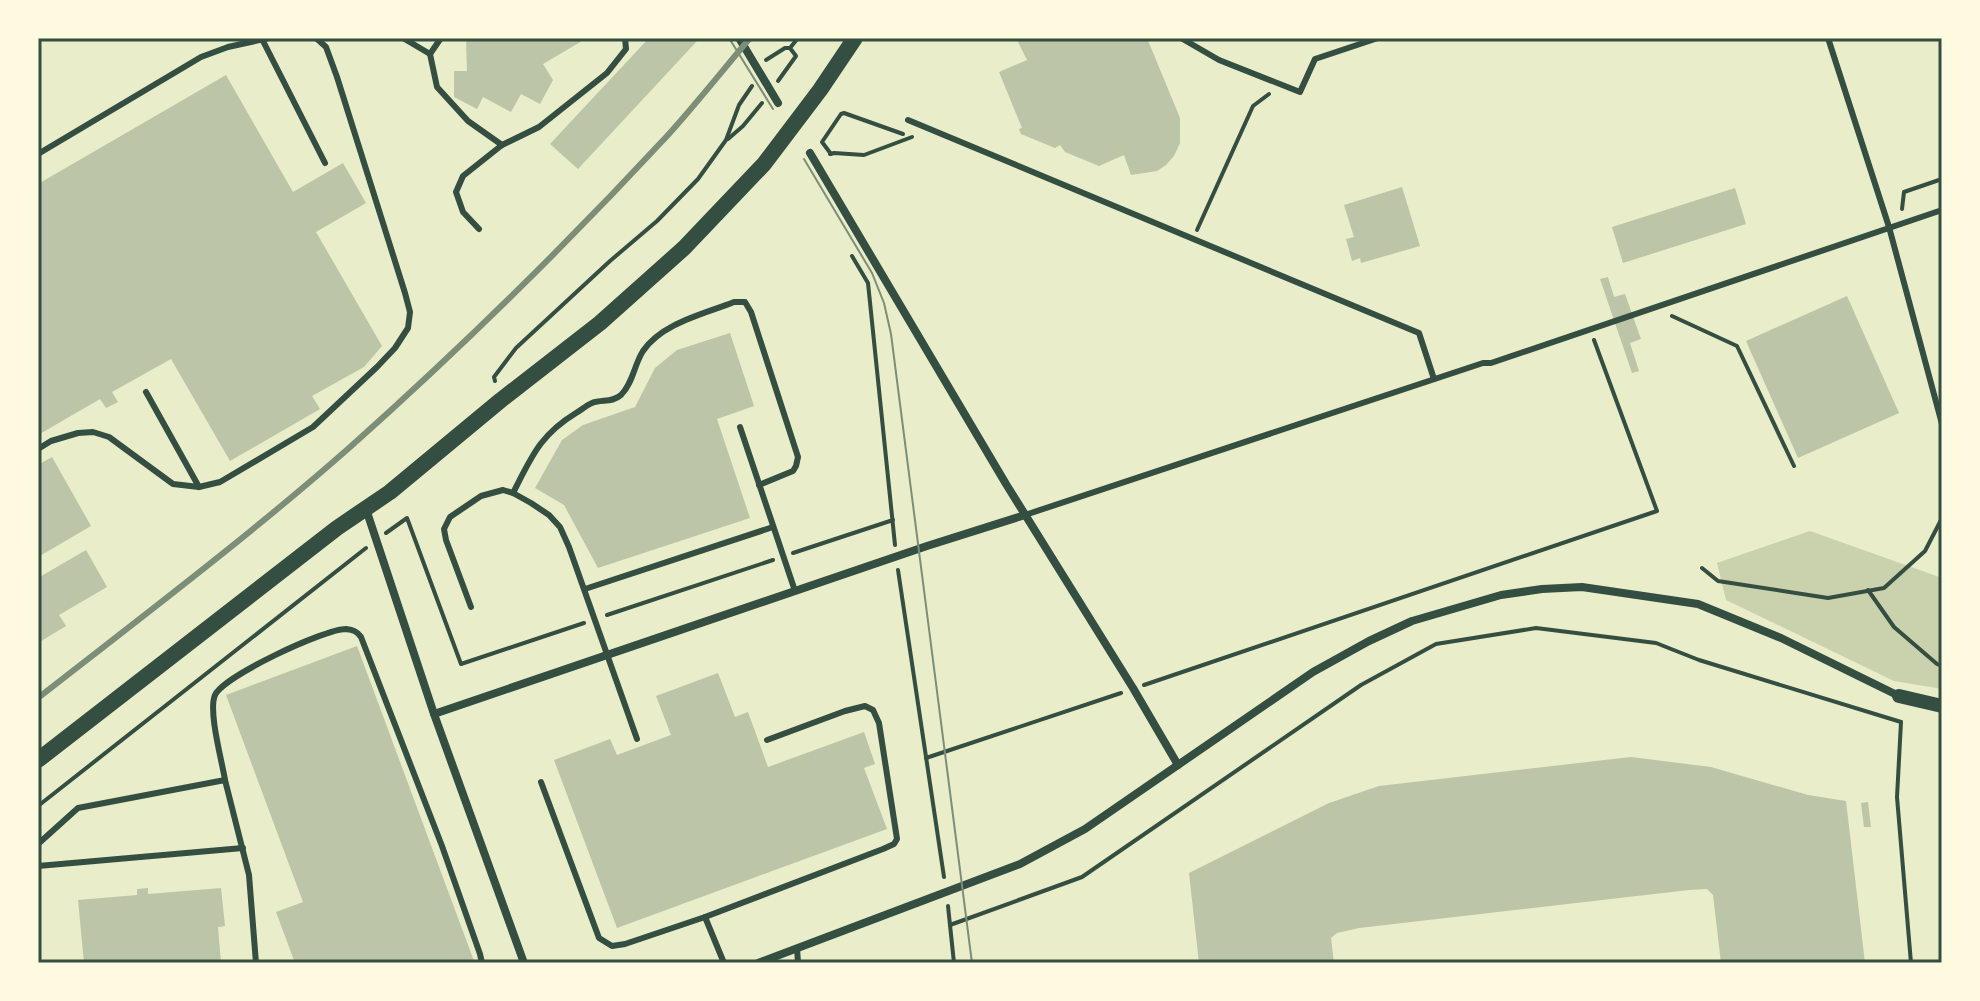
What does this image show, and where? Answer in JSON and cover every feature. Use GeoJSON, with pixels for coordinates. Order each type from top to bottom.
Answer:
{"type":"FeatureCollection","features":[{"type":"Feature","properties":{"kind":"main road"},"geometry":{"type":"LineString","coordinates":[[38,760],[337,528],[403,482],[621,305],[684,248],[764,164],[855,38]]}},
{"type":"Feature","properties":{"kind":"street"},"geometry":{"type":"LineString","coordinates":[[739,38],[776,99]]}},
{"type":"Feature","properties":{"kind":"street"},"geometry":{"type":"LineString","coordinates":[[810,153],[1178,765]]}},
{"type":"Feature","properties":{"kind":"street"},"geometry":{"type":"LineString","coordinates":[[366,509],[434,714],[524,963]]}},
{"type":"Feature","properties":{"kind":"street"},"geometry":{"type":"LineString","coordinates":[[434,714],[1025,515]]}},
{"type":"Feature","properties":{"kind":"street"},"geometry":{"type":"LineString","coordinates":[[758,963],[1020,864],[1085,829],[1313,672],[1412,621],[1501,595],[1582,587],[1698,604],[1781,638],[1899,696],[1942,706]]}},
{"type":"Feature","properties":{"kind":"lane"},"geometry":{"type":"LineString","coordinates":[[38,449],[51,441],[93,432],[109,437],[173,484],[199,487],[220,482],[313,427],[395,348],[408,328],[410,312],[337,77],[326,47],[316,38]]}},
{"type":"Feature","properties":{"kind":"lane"},"geometry":{"type":"LineString","coordinates":[[403,38],[430,54]]}},
{"type":"Feature","properties":{"kind":"lane"},"geometry":{"type":"LineString","coordinates":[[441,38],[430,54],[437,87],[468,121],[502,145]]}},
{"type":"Feature","properties":{"kind":"lane"},"geometry":{"type":"LineString","coordinates":[[479,229],[463,212],[456,192],[463,176],[502,145],[539,127],[607,73],[626,49],[625,38]]}},
{"type":"Feature","properties":{"kind":"lane"},"geometry":{"type":"LineString","coordinates":[[1181,38],[1219,60],[1300,92],[1315,59],[1378,38]]}},
{"type":"Feature","properties":{"kind":"lane"},"geometry":{"type":"LineString","coordinates":[[1828,38],[1889,227],[1942,424]]}},
{"type":"Feature","properties":{"kind":"lane"},"geometry":{"type":"LineString","coordinates":[[38,154],[201,57],[265,39],[325,163]]}},
{"type":"Feature","properties":{"kind":"lane"},"geometry":{"type":"LineString","coordinates":[[908,120],[1419,333],[1434,379]]}},
{"type":"Feature","properties":{"kind":"lane"},"geometry":{"type":"LineString","coordinates":[[1025,515],[1483,363],[1491,363],[1942,210]]}},
{"type":"Feature","properties":{"kind":"lane"},"geometry":{"type":"LineString","coordinates":[[513,493],[535,450],[557,424],[592,403],[619,397],[628,386],[644,349],[666,331],[734,302],[745,302],[751,312],[798,457],[793,471],[759,485]]}},
{"type":"Feature","properties":{"kind":"lane"},"geometry":{"type":"LineString","coordinates":[[146,392],[199,487]]}},
{"type":"Feature","properties":{"kind":"lane"},"geometry":{"type":"LineString","coordinates":[[740,427],[795,591]]}},
{"type":"Feature","properties":{"kind":"lane"},"geometry":{"type":"LineString","coordinates":[[471,607],[444,529],[450,517],[481,496],[503,490],[513,493],[549,515],[560,527],[637,739]]}},
{"type":"Feature","properties":{"kind":"lane"},"geometry":{"type":"LineString","coordinates":[[585,589],[773,527]]}},
{"type":"Feature","properties":{"kind":"lane"},"geometry":{"type":"LineString","coordinates":[[256,963],[249,875],[225,780],[212,711],[215,693],[288,648],[336,630],[349,629],[361,637],[442,846],[482,963]]}},
{"type":"Feature","properties":{"kind":"lane"},"geometry":{"type":"LineString","coordinates":[[541,782],[599,938],[612,946],[625,944],[705,917],[894,844],[897,839],[879,723],[873,710],[865,706],[845,711],[767,740]]}},
{"type":"Feature","properties":{"kind":"lane"},"geometry":{"type":"LineString","coordinates":[[38,844],[78,808],[225,780]]}},
{"type":"Feature","properties":{"kind":"lane"},"geometry":{"type":"LineString","coordinates":[[38,866],[243,848]]}},
{"type":"Feature","properties":{"kind":"lane"},"geometry":{"type":"LineString","coordinates":[[705,917],[724,963]]}},
{"type":"Feature","properties":{"kind":"lane"},"geometry":{"type":"LineString","coordinates":[[797,948],[798,963]]}},
{"type":"Feature","properties":{"kind":"path"},"geometry":{"type":"LineString","coordinates":[[768,59],[790,48],[798,38]]}},
{"type":"Feature","properties":{"kind":"path"},"geometry":{"type":"LineString","coordinates":[[501,400],[494,377],[516,348],[657,221],[698,179],[726,140],[763,105],[776,99],[782,87],[778,82],[796,56],[790,48]]}},
{"type":"Feature","properties":{"kind":"path"},"geometry":{"type":"LineString","coordinates":[[726,140],[739,105],[752,86]]}},
{"type":"Feature","properties":{"kind":"path"},"geometry":{"type":"LineString","coordinates":[[1193,239],[1253,106],[1284,86]]}},
{"type":"Feature","properties":{"kind":"path"},"geometry":{"type":"LineString","coordinates":[[912,137],[844,113],[822,142],[829,154],[864,155],[912,137],[926,128]]}},
{"type":"Feature","properties":{"kind":"path"},"geometry":{"type":"LineString","coordinates":[[1900,223],[1904,192],[1942,179]]}},
{"type":"Feature","properties":{"kind":"path"},"geometry":{"type":"LineString","coordinates":[[868,283],[896,557],[954,963]]}},
{"type":"Feature","properties":{"kind":"path"},"geometry":{"type":"LineString","coordinates":[[1655,308],[1737,346],[1794,466]]}},
{"type":"Feature","properties":{"kind":"path"},"geometry":{"type":"LineString","coordinates":[[926,758],[1657,511],[1590,330]]}},
{"type":"Feature","properties":{"kind":"path"},"geometry":{"type":"LineString","coordinates":[[1702,568],[1718,581],[1828,598],[1884,588],[1925,551],[1942,518]]}},
{"type":"Feature","properties":{"kind":"path"},"geometry":{"type":"LineString","coordinates":[[38,806],[376,540]]}},
{"type":"Feature","properties":{"kind":"path"},"geometry":{"type":"LineString","coordinates":[[1868,590],[1894,627],[1942,666]]}},
{"type":"Feature","properties":{"kind":"path"},"geometry":{"type":"LineString","coordinates":[[950,925],[1082,877],[1361,685],[1436,644],[1536,628],[1656,643],[1699,660],[1901,722]]}},
{"type":"Feature","properties":{"kind":"path"},"geometry":{"type":"LineString","coordinates":[[1899,696],[1901,722],[1897,797],[1911,963]]}},
{"type":"Feature","properties":{"kind":"green space"},"geometry":{"type":"Polygon","coordinates":[[[1810,531],[1942,578],[1942,689],[1894,681],[1726,600],[1717,563],[1810,531]]]}},
{"type":"Feature","properties":{"kind":"building"},"geometry":{"type":"Polygon","coordinates":[[[587,38],[543,64],[553,80],[540,104],[521,94],[511,112],[483,97],[477,109],[454,97],[454,71],[467,71],[466,39],[587,38]]]}},
{"type":"Feature","properties":{"kind":"building"},"geometry":{"type":"Polygon","coordinates":[[[649,38],[695,38],[697,41],[578,169],[550,144],[649,38]]]}},
{"type":"Feature","properties":{"kind":"building"},"geometry":{"type":"Polygon","coordinates":[[[1016,38],[1147,38],[1180,118],[1180,143],[1174,156],[1157,171],[1131,175],[1124,155],[1099,166],[1065,152],[1060,145],[1055,148],[1021,134],[1019,129],[1022,128],[999,72],[1027,60],[1016,38]]]}},
{"type":"Feature","properties":{"kind":"building"},"geometry":{"type":"Polygon","coordinates":[[[226,75],[293,192],[343,163],[366,203],[316,232],[382,346],[364,367],[312,396],[320,409],[230,461],[171,359],[112,392],[118,402],[106,408],[100,399],[38,435],[38,184],[226,75]]]}},
{"type":"Feature","properties":{"kind":"building"},"geometry":{"type":"Polygon","coordinates":[[[1402,187],[1420,246],[1361,263],[1360,258],[1352,261],[1346,239],[1354,237],[1344,205],[1402,187]]]}},
{"type":"Feature","properties":{"kind":"building"},"geometry":{"type":"Polygon","coordinates":[[[1735,188],[1746,224],[1623,263],[1612,227],[1735,188]]]}},
{"type":"Feature","properties":{"kind":"building"},"geometry":{"type":"Polygon","coordinates":[[[1608,277],[1614,297],[1625,294],[1641,339],[1630,343],[1639,371],[1632,373],[1600,279],[1608,277]]]}},
{"type":"Feature","properties":{"kind":"building"},"geometry":{"type":"Polygon","coordinates":[[[1847,296],[1899,413],[1798,458],[1746,341],[1847,296]]]}},
{"type":"Feature","properties":{"kind":"building"},"geometry":{"type":"Polygon","coordinates":[[[730,333],[754,406],[717,419],[750,518],[598,568],[564,505],[535,488],[562,440],[583,425],[635,407],[655,368],[677,350],[730,333]]]}},
{"type":"Feature","properties":{"kind":"building"},"geometry":{"type":"Polygon","coordinates":[[[52,457],[91,526],[38,557],[38,465],[52,457]]]}},
{"type":"Feature","properties":{"kind":"building"},"geometry":{"type":"Polygon","coordinates":[[[86,550],[107,587],[59,615],[66,626],[38,643],[38,578],[86,550]]]}},
{"type":"Feature","properties":{"kind":"building"},"geometry":{"type":"Polygon","coordinates":[[[357,646],[474,961],[295,963],[276,912],[303,902],[226,695],[357,646]]]}},
{"type":"Feature","properties":{"kind":"building"},"geometry":{"type":"Polygon","coordinates":[[[718,673],[735,717],[748,712],[768,767],[864,732],[875,764],[864,768],[887,829],[617,928],[554,760],[610,739],[617,755],[671,735],[656,696],[718,673]]]}},
{"type":"Feature","properties":{"kind":"building"},"geometry":{"type":"Polygon","coordinates":[[[1631,757],[1711,767],[1808,795],[1846,801],[1865,963],[1721,963],[1713,895],[1707,889],[1359,928],[1337,933],[1331,938],[1334,963],[1199,963],[1189,873],[1329,803],[1379,786],[1631,757]]]}},
{"type":"Feature","properties":{"kind":"building"},"geometry":{"type":"Polygon","coordinates":[[[1868,802],[1871,827],[1864,827],[1861,803],[1868,802]]]}},
{"type":"Feature","properties":{"kind":"building"},"geometry":{"type":"Polygon","coordinates":[[[148,888],[148,894],[221,888],[225,926],[218,927],[221,963],[84,963],[78,900],[137,895],[137,889],[148,888]]]}},
{"type":"Feature","properties":{"kind":"tram line"},"geometry":{"type":"LineString","coordinates":[[729,38],[773,109]]}},
{"type":"Feature","properties":{"kind":"tram line"},"geometry":{"type":"LineString","coordinates":[[804,159],[872,273],[884,303],[891,334],[972,963]]}},
{"type":"Feature","properties":{"kind":"railway"},"geometry":{"type":"LineString","coordinates":[[38,698],[273,513],[431,373],[630,176],[750,38]]}}]}
